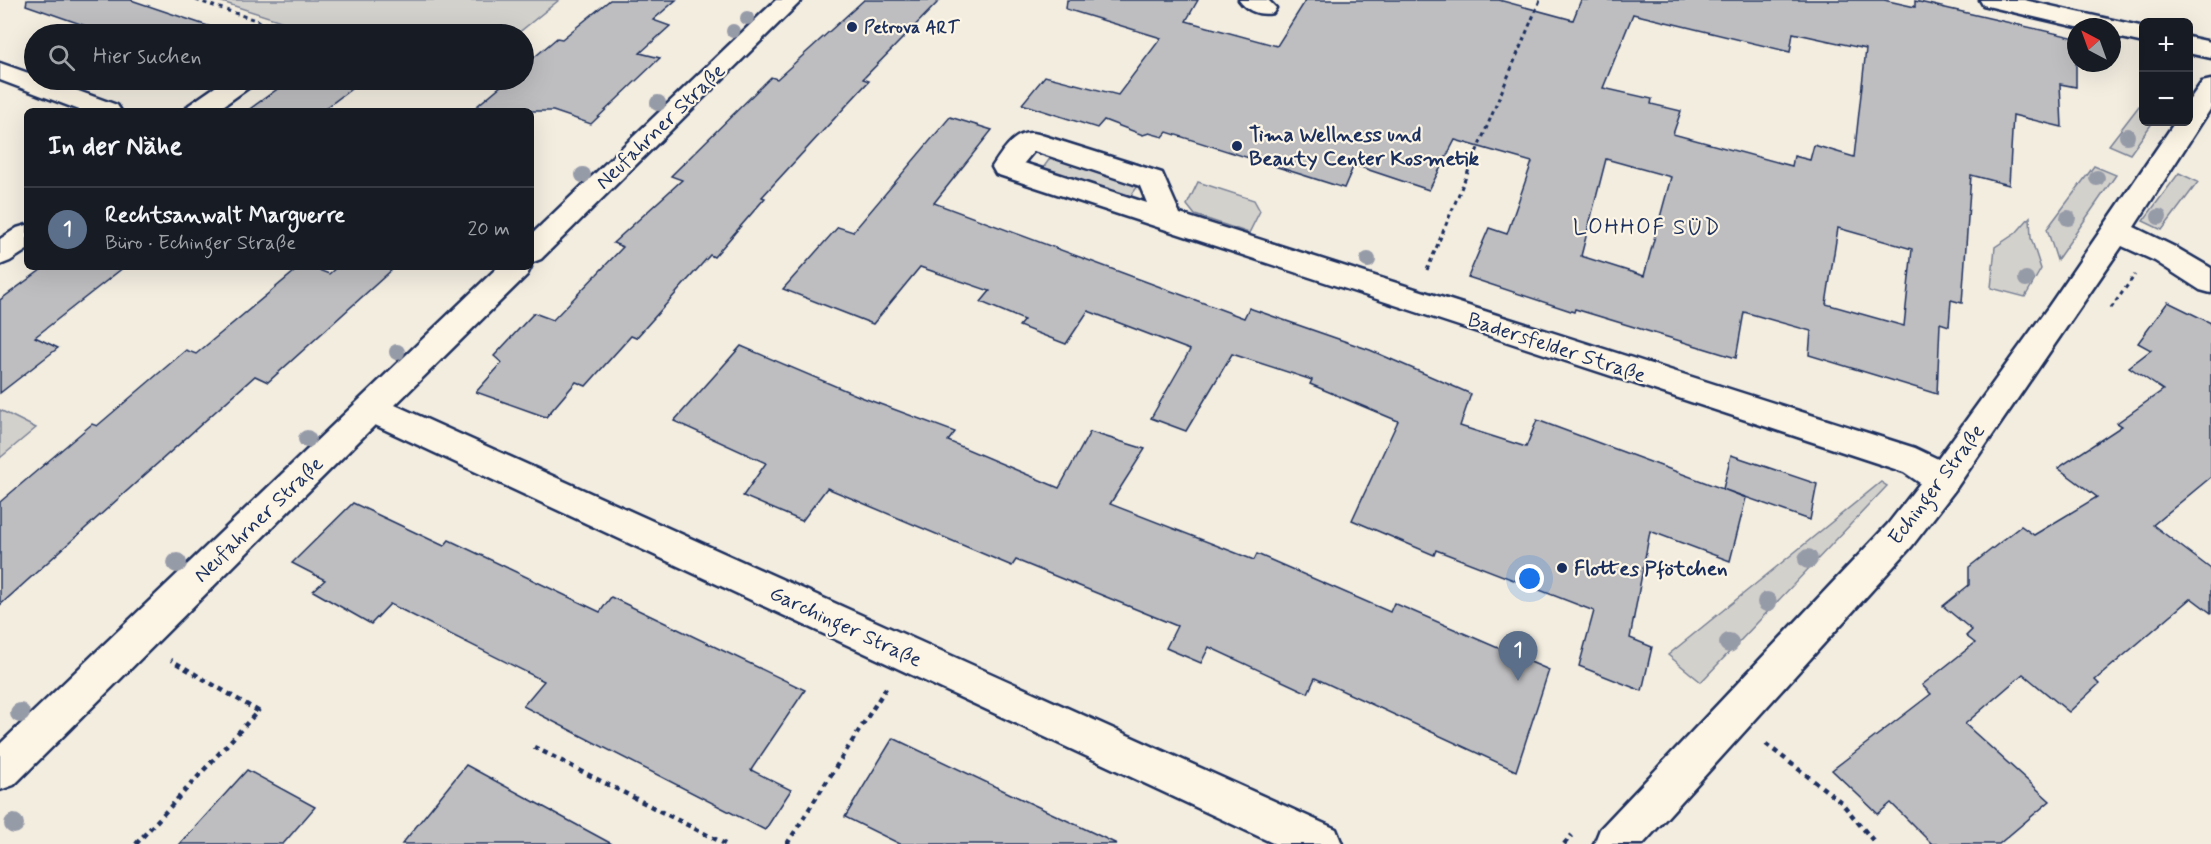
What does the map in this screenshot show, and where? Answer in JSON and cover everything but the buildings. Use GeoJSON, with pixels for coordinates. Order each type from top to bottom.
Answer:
{"type":"FeatureCollection","features":[{"type":"Feature","properties":{"kind":"street","name":"Neufahrner Straße"},"geometry":{"type":"LineString","coordinates":[[534,249],[790,0]]}},
{"type":"Feature","properties":{"kind":"street"},"geometry":{"type":"LineString","coordinates":[[1992,0],[2071,18]]}},
{"type":"Feature","properties":{"kind":"street"},"geometry":{"type":"LineString","coordinates":[[2121,29],[2139,34]]}},
{"type":"Feature","properties":{"kind":"street"},"geometry":{"type":"LineString","coordinates":[[2193,46],[2211,50]]}},
{"type":"Feature","properties":{"kind":"street"},"geometry":{"type":"LineString","coordinates":[[0,71],[24,80]]}},
{"type":"Feature","properties":{"kind":"street","name":"Echinger Straße"},"geometry":{"type":"LineString","coordinates":[[1615,844],[1900,535],[1943,480],[2117,231],[2211,88]]}},
{"type":"Feature","properties":{"kind":"street"},"geometry":{"type":"LineString","coordinates":[[51,90],[100,108]]}},
{"type":"Feature","properties":{"kind":"street"},"geometry":{"type":"LineString","coordinates":[[202,108],[228,90]]}},
{"type":"Feature","properties":{"kind":"street","name":"Badersfelder Straße"},"geometry":{"type":"LineString","coordinates":[[1168,221],[1152,180],[1141,176],[1028,140],[1006,168],[1016,171],[1168,221],[1414,301],[1915,462],[1943,480]]}},
{"type":"Feature","properties":{"kind":"street"},"geometry":{"type":"LineString","coordinates":[[2117,231],[2165,254],[2211,282]]}},
{"type":"Feature","properties":{"kind":"street"},"geometry":{"type":"LineString","coordinates":[[0,254],[24,237]]}},
{"type":"Feature","properties":{"kind":"street","name":"Neufahrner Straße"},"geometry":{"type":"LineString","coordinates":[[0,771],[513,270]]}},
{"type":"Feature","properties":{"kind":"street","name":"Garchinger Straße"},"geometry":{"type":"LineString","coordinates":[[371,409],[1321,844]]}},
{"type":"Feature","properties":{"kind":"path"},"geometry":{"type":"LineString","coordinates":[[196,0],[267,24]]}},
{"type":"Feature","properties":{"kind":"path"},"geometry":{"type":"LineString","coordinates":[[1414,301],[1540,0]]}},
{"type":"Feature","properties":{"kind":"path"},"geometry":{"type":"LineString","coordinates":[[135,639],[258,711],[136,844]]}},
{"type":"Feature","properties":{"kind":"path"},"geometry":{"type":"LineString","coordinates":[[787,844],[908,655]]}},
{"type":"Feature","properties":{"kind":"path"},"geometry":{"type":"LineString","coordinates":[[1732,718],[1841,802],[1876,844]]}},
{"type":"Feature","properties":{"kind":"path"},"geometry":{"type":"LineString","coordinates":[[534,747],[725,844]]}},
{"type":"Feature","properties":{"kind":"shaded area"},"geometry":{"type":"Polygon","coordinates":[[[216,0],[559,0],[529,24],[290,24],[216,0]]]}},
{"type":"Feature","properties":{"kind":"shaded area"},"geometry":{"type":"Polygon","coordinates":[[[2139,106],[2139,126],[2150,126],[2130,154],[2109,145],[2139,106]]]}},
{"type":"Feature","properties":{"kind":"shaded area"},"geometry":{"type":"Polygon","coordinates":[[[1051,157],[1138,186],[1130,197],[1043,168],[1051,157]]]}},
{"type":"Feature","properties":{"kind":"shaded area"},"geometry":{"type":"Polygon","coordinates":[[[2094,166],[2116,175],[2057,260],[2047,229],[2094,166]]]}},
{"type":"Feature","properties":{"kind":"shaded area"},"geometry":{"type":"Polygon","coordinates":[[[2179,173],[2198,182],[2162,230],[2143,221],[2179,173]]]}},
{"type":"Feature","properties":{"kind":"shaded area"},"geometry":{"type":"Polygon","coordinates":[[[1198,182],[1254,200],[1260,211],[1249,233],[1195,215],[1187,205],[1198,182]]]}},
{"type":"Feature","properties":{"kind":"shaded area"},"geometry":{"type":"Polygon","coordinates":[[[2030,217],[2031,238],[2041,269],[2025,297],[1991,288],[1995,247],[2016,233],[2030,217]]]}},
{"type":"Feature","properties":{"kind":"shaded area"},"geometry":{"type":"Polygon","coordinates":[[[0,410],[36,428],[0,458],[0,410]]]}},
{"type":"Feature","properties":{"kind":"shaded area"},"geometry":{"type":"Polygon","coordinates":[[[1881,482],[1887,486],[1701,682],[1668,655],[1881,482]]]}},
{"type":"Feature","properties":{"kind":"place","name":"Petrova ART"},"geometry":{"type":"Point","coordinates":[852,27]}},
{"type":"Feature","properties":{"kind":"place","name":"Tima Wellness und Beauty Center Kosmetik"},"geometry":{"type":"Point","coordinates":[1237,146]}},
{"type":"Feature","properties":{"kind":"place","name":"Flottes Pfötchen"},"geometry":{"type":"Point","coordinates":[1562,568]}},
{"type":"Feature","properties":{"kind":"place","name":"Rechtsanwalt Marguerre"},"geometry":{"type":"Point","coordinates":[1518,681]}},
{"type":"Feature","properties":{"kind":"district","name":"LOHHOF SÜD"},"geometry":{"type":"Point","coordinates":[1647,226]}}]}
